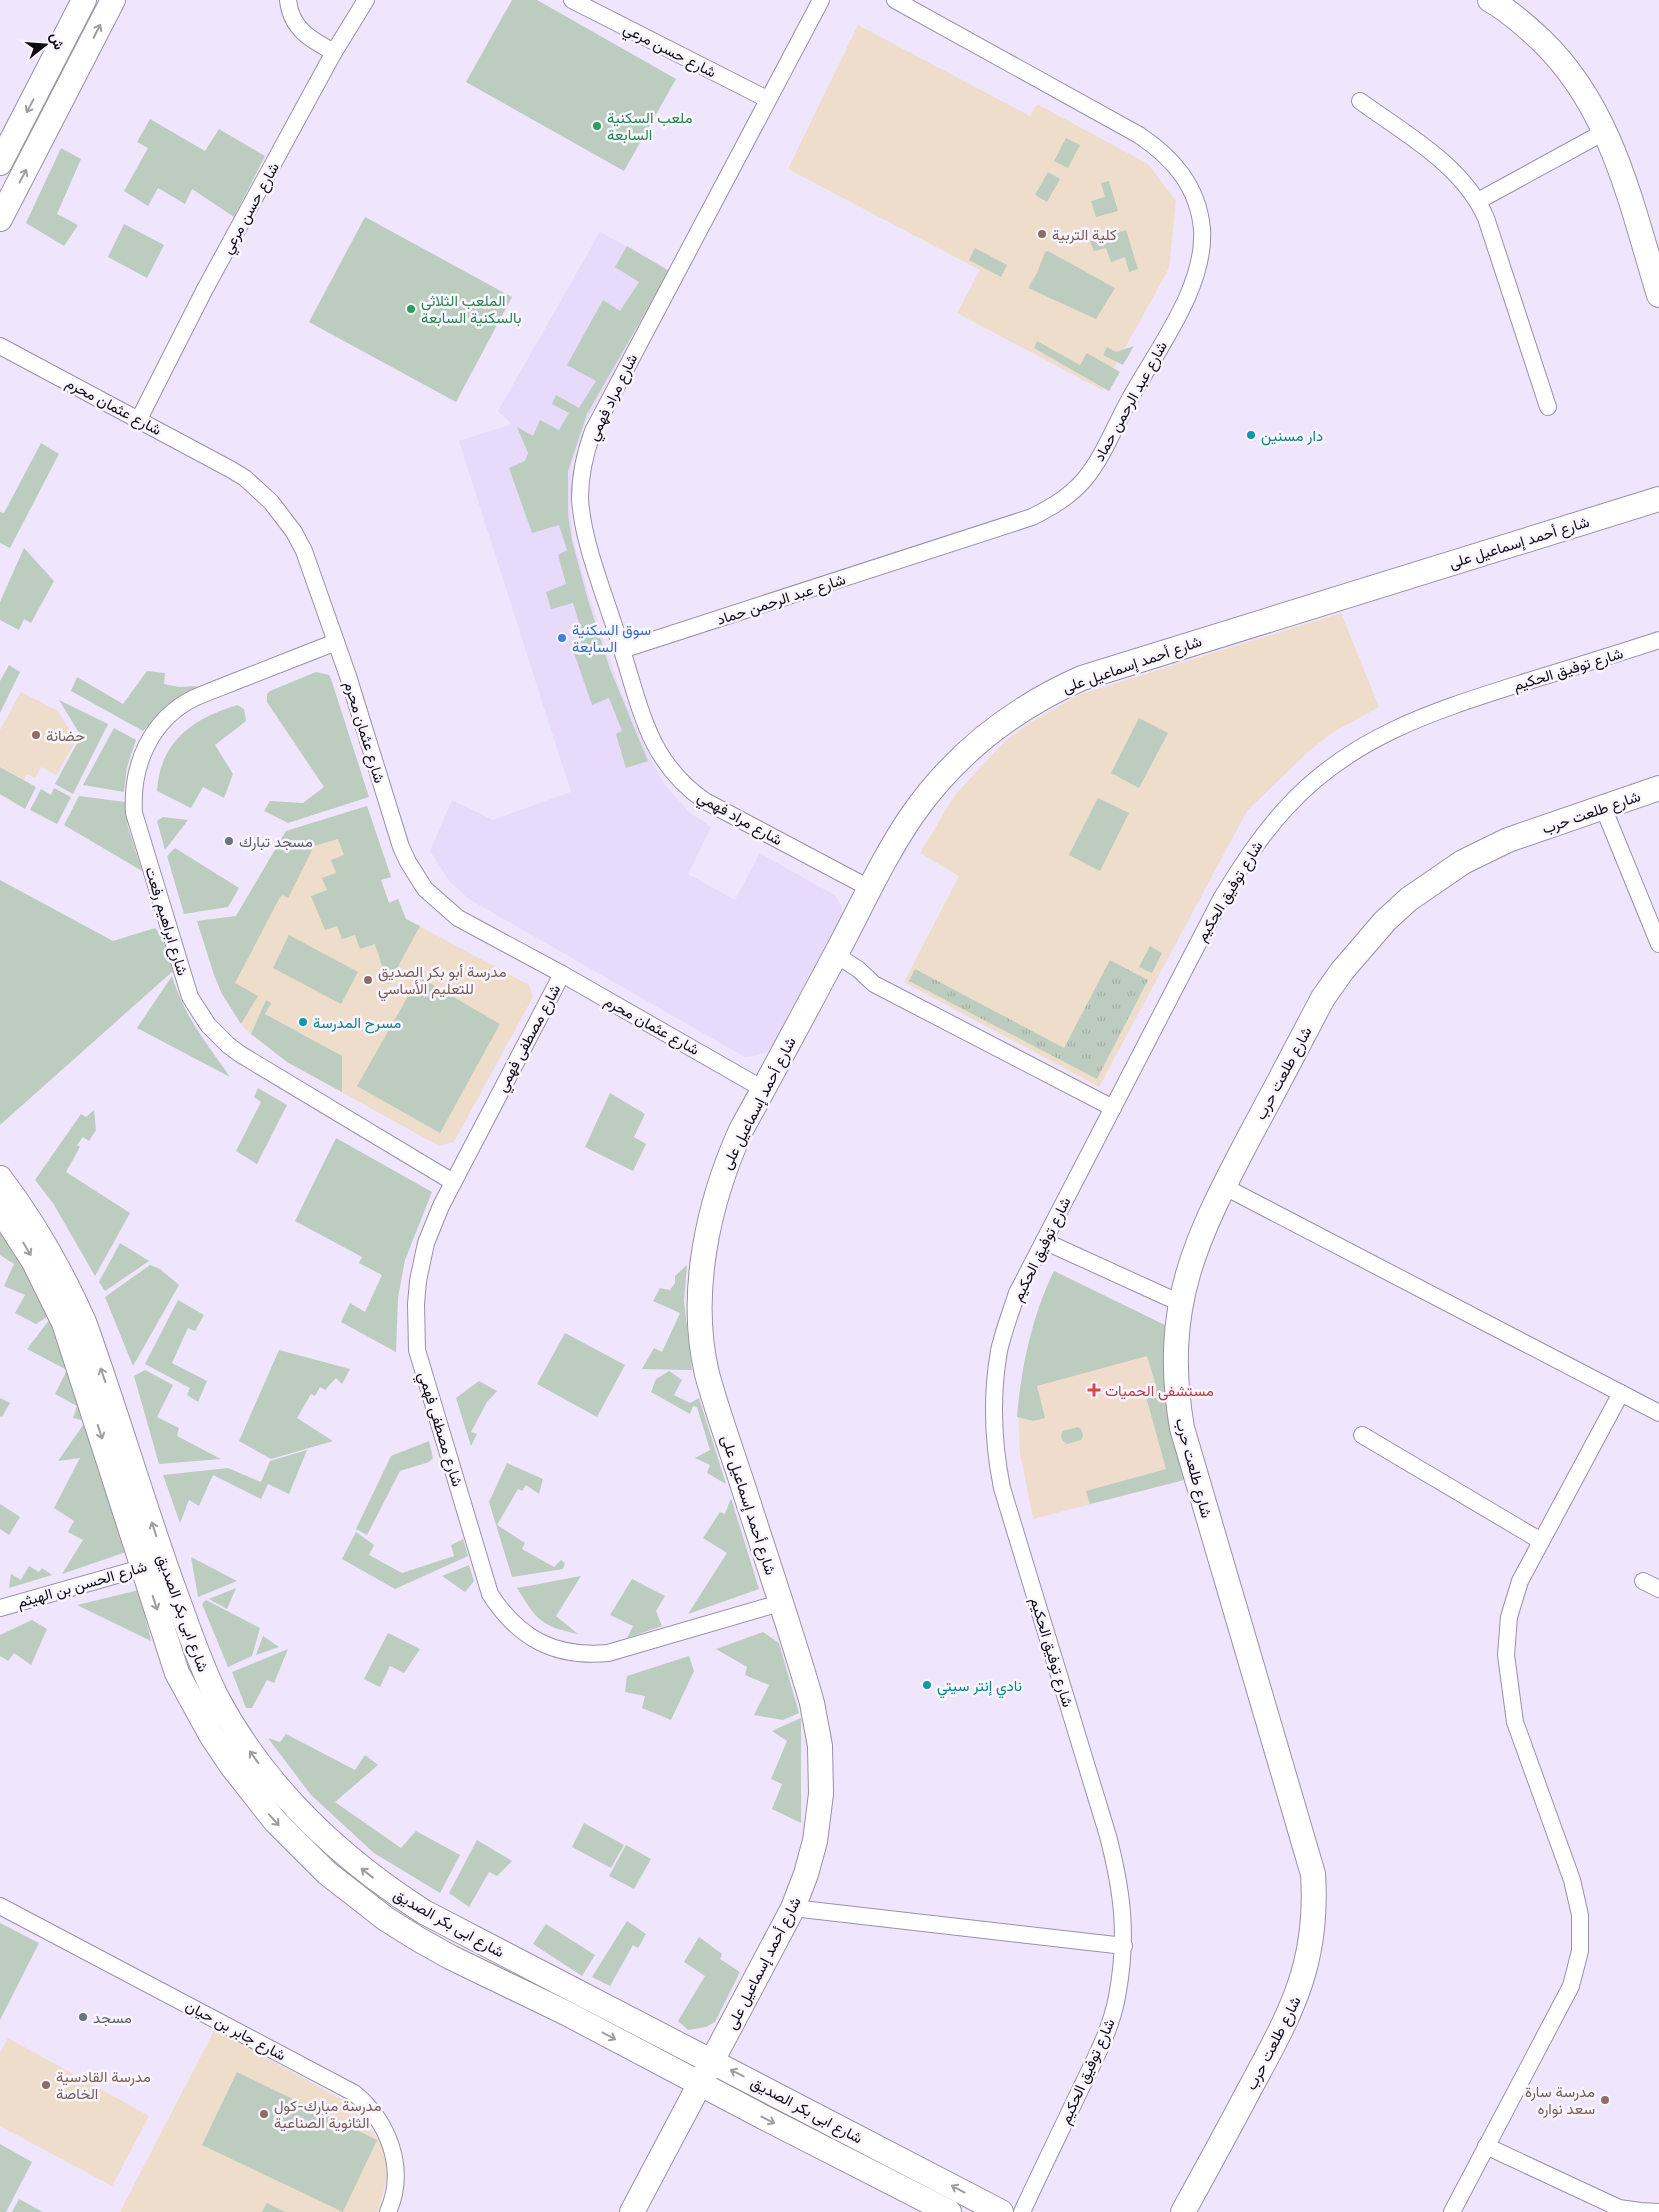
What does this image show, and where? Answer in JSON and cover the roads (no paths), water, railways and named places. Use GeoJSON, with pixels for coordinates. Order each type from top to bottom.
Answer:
{"type":"FeatureCollection","features":[{"type":"Feature","properties":{"kind":"street"},"geometry":{"type":"LineString","coordinates":[[0,163],[84,0]]}},
{"type":"Feature","properties":{"kind":"street"},"geometry":{"type":"LineString","coordinates":[[0,219],[114,0]]}},
{"type":"Feature","properties":{"kind":"street"},"geometry":{"type":"LineString","coordinates":[[288,0],[294,22],[302,34],[334,52]]}},
{"type":"Feature","properties":{"kind":"street","name":"شارع حسن مرعي"},"geometry":{"type":"LineString","coordinates":[[139,419],[205,289],[334,52],[366,0]]}},
{"type":"Feature","properties":{"kind":"street","name":"شارع حسن مرعي"},"geometry":{"type":"LineString","coordinates":[[572,0],[767,99]]}},
{"type":"Feature","properties":{"kind":"street","name":"شارع مراد فهمي"},"geometry":{"type":"LineString","coordinates":[[821,0],[601,416],[587,447],[581,480],[582,514],[585,531],[651,737],[666,763],[684,785],[705,801],[871,888]]}},
{"type":"Feature","properties":{"kind":"street","name":"شارع عبد الرحمن حماد"},"geometry":{"type":"LineString","coordinates":[[622,650],[1032,517],[1052,507],[1071,494],[1100,460],[1126,405],[1189,291],[1201,254],[1200,217],[1191,189],[1181,170],[1170,159],[1139,135],[895,0]]}},
{"type":"Feature","properties":{"kind":"street"},"geometry":{"type":"LineString","coordinates":[[1490,0],[1516,18],[1547,46],[1586,95],[1606,131],[1623,177],[1659,295]]}},
{"type":"Feature","properties":{"kind":"street"},"geometry":{"type":"LineString","coordinates":[[44,79],[66,92]]}},
{"type":"Feature","properties":{"kind":"street"},"geometry":{"type":"LineString","coordinates":[[1360,101],[1455,172],[1478,201],[1486,218],[1548,407]]}},
{"type":"Feature","properties":{"kind":"street"},"geometry":{"type":"LineString","coordinates":[[1478,201],[1606,131]]}},
{"type":"Feature","properties":{"kind":"street","name":"شارع عثمان محرم"},"geometry":{"type":"LineString","coordinates":[[0,346],[230,469],[245,478],[271,502],[294,532],[304,551],[336,642],[401,847],[416,877],[435,900],[458,918],[562,974],[763,1089]]}},
{"type":"Feature","properties":{"kind":"street","name":"شارع أحمد إسماعيل على"},"geometry":{"type":"LineString","coordinates":[[632,2212],[793,1908],[815,1841],[821,1794],[820,1746],[812,1703],[707,1373],[701,1313],[704,1252],[714,1202],[731,1153],[763,1089],[912,815],[950,768],[992,730],[1020,710],[1058,689],[1091,675],[1659,499]]}},
{"type":"Feature","properties":{"kind":"street","name":"شارع توفيق الحكيم"},"geometry":{"type":"LineString","coordinates":[[1022,2212],[1106,2036],[1117,1998],[1124,1946],[1119,1878],[1108,1836],[1002,1488],[996,1459],[994,1393],[1000,1350],[1017,1293],[1221,899],[1251,850],[1288,806],[1330,767],[1378,736],[1430,712],[1659,640]]}},
{"type":"Feature","properties":{"kind":"street","name":"شارع ابراهيم رفعت"},"geometry":{"type":"LineString","coordinates":[[336,642],[194,698],[171,713],[153,734],[138,764],[133,796],[134,813],[190,997],[208,1025],[240,1054],[453,1182]]}},
{"type":"Feature","properties":{"kind":"street","name":"شارع طلعت حرب"},"geometry":{"type":"LineString","coordinates":[[1183,2212],[1292,2009],[1309,1956],[1314,1895],[1313,1874],[1182,1428],[1175,1362],[1180,1304],[1192,1255],[1223,1186],[1323,998],[1362,945],[1384,921],[1435,880],[1477,854],[1508,840],[1659,788]]}},
{"type":"Feature","properties":{"kind":"street"},"geometry":{"type":"LineString","coordinates":[[1603,807],[1659,944]]}},
{"type":"Feature","properties":{"kind":"street"},"geometry":{"type":"LineString","coordinates":[[836,954],[858,969],[874,984],[1113,1108]]}},
{"type":"Feature","properties":{"kind":"street","name":"شارع مصطفى فهمي"},"geometry":{"type":"LineString","coordinates":[[562,974],[433,1224],[421,1262],[416,1304],[417,1350],[490,1594],[499,1608],[518,1629],[542,1644],[567,1652],[594,1654],[608,1653],[780,1603]]}},
{"type":"Feature","properties":{"kind":"street","name":"شارع ابى بكر الصديق"},"geometry":{"type":"LineString","coordinates":[[0,1178],[40,1234],[70,1290],[84,1322],[154,1564],[177,1673],[193,1705],[230,1765],[275,1821],[328,1874],[386,1919],[450,1957],[566,2013],[949,2212]]}},
{"type":"Feature","properties":{"kind":"street"},"geometry":{"type":"LineString","coordinates":[[1223,1186],[1659,1413]]}},
{"type":"Feature","properties":{"kind":"street","name":"شارع ابى بكر الصديق"},"geometry":{"type":"LineString","coordinates":[[0,1208],[34,1262],[64,1323],[154,1564],[202,1668],[217,1697],[251,1752],[291,1804],[339,1851],[394,1893],[424,1912],[712,2060],[1001,2212]]}},
{"type":"Feature","properties":{"kind":"street"},"geometry":{"type":"LineString","coordinates":[[1044,1241],[1180,1304]]}},
{"type":"Feature","properties":{"kind":"street"},"geometry":{"type":"LineString","coordinates":[[1452,2212],[1571,1986],[1580,1951],[1580,1915],[1572,1880],[1515,1722],[1506,1655],[1509,1617],[1520,1581],[1621,1394]]}},
{"type":"Feature","properties":{"kind":"street"},"geometry":{"type":"LineString","coordinates":[[1362,1435],[1540,1541]]}},
{"type":"Feature","properties":{"kind":"street","name":"شارع الحسن بن الهيثم"},"geometry":{"type":"LineString","coordinates":[[0,1608],[154,1564]]}},
{"type":"Feature","properties":{"kind":"street"},"geometry":{"type":"LineString","coordinates":[[1643,1580],[1659,1589]]}},
{"type":"Feature","properties":{"kind":"street","name":"شارع جابر بن حيان"},"geometry":{"type":"LineString","coordinates":[[0,1906],[354,2094],[374,2113],[392,2147],[396,2179],[394,2194],[388,2212]]}},
{"type":"Feature","properties":{"kind":"street"},"geometry":{"type":"LineString","coordinates":[[793,1908],[1124,1946]]}},
{"type":"Feature","properties":{"kind":"street"},"geometry":{"type":"LineString","coordinates":[[504,1984],[516,1960]]}},
{"type":"Feature","properties":{"kind":"street"},"geometry":{"type":"LineString","coordinates":[[1486,2146],[1619,2208],[1659,2212]]}},
{"type":"Feature","properties":{"kind":"place","name":"ملعب السكنية السابعة"},"geometry":{"type":"Point","coordinates":[597,126]}},
{"type":"Feature","properties":{"kind":"place","name":"كلية التربية"},"geometry":{"type":"Point","coordinates":[1042,234]}},
{"type":"Feature","properties":{"kind":"place","name":"الملعب الثلاثي بالسكنية السابعة"},"geometry":{"type":"Point","coordinates":[411,309]}},
{"type":"Feature","properties":{"kind":"place","name":"دار مسنين"},"geometry":{"type":"Point","coordinates":[1251,435]}},
{"type":"Feature","properties":{"kind":"place","name":"سوق السكنية السابعة"},"geometry":{"type":"Point","coordinates":[562,638]}},
{"type":"Feature","properties":{"kind":"place","name":"حضانة"},"geometry":{"type":"Point","coordinates":[36,735]}},
{"type":"Feature","properties":{"kind":"place","name":"مسجد تبارك"},"geometry":{"type":"Point","coordinates":[229,841]}},
{"type":"Feature","properties":{"kind":"place","name":"مدرسة أبو بكر الصديق للتعليم الأساسي"},"geometry":{"type":"Point","coordinates":[368,980]}},
{"type":"Feature","properties":{"kind":"place","name":"مسرح المدرسة"},"geometry":{"type":"Point","coordinates":[303,1022]}},
{"type":"Feature","properties":{"kind":"place","name":"مستشفى الحميات"},"geometry":{"type":"Point","coordinates":[1094,1390]}},
{"type":"Feature","properties":{"kind":"place","name":"نادي إنتر سيتي"},"geometry":{"type":"Point","coordinates":[927,1685]}},
{"type":"Feature","properties":{"kind":"place","name":"مسجد"},"geometry":{"type":"Point","coordinates":[83,2017]}},
{"type":"Feature","properties":{"kind":"place","name":"مدرسة القادسية الخاصة"},"geometry":{"type":"Point","coordinates":[46,2085]}},
{"type":"Feature","properties":{"kind":"place","name":"مدرسة سارة سعد نواره"},"geometry":{"type":"Point","coordinates":[1605,2100]}},
{"type":"Feature","properties":{"kind":"place","name":"مدرسة مبارك-كول الثانوية الصناعية"},"geometry":{"type":"Point","coordinates":[264,2114]}}]}
